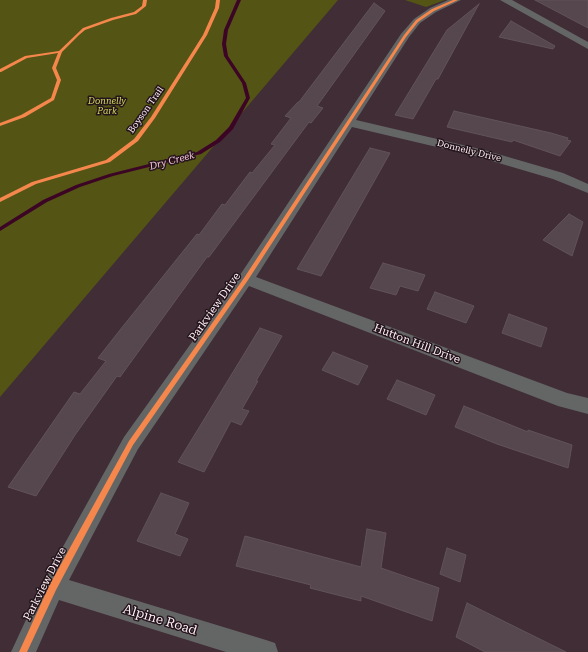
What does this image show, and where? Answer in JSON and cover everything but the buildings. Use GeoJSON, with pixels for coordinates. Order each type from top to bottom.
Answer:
{"type":"FeatureCollection","features":[{"type":"Feature","properties":{"kind":"street","name":"Parkview Drive"},"geometry":{"type":"LineString","coordinates":[[23,652],[53,587],[131,443],[246,279],[405,36],[417,21],[433,10],[456,0]]}},
{"type":"Feature","properties":{"kind":"street"},"geometry":{"type":"LineString","coordinates":[[505,0],[588,46]]}},
{"type":"Feature","properties":{"kind":"street","name":"Donnelly Drive"},"geometry":{"type":"LineString","coordinates":[[348,122],[479,152],[558,176],[588,189]]}},
{"type":"Feature","properties":{"kind":"street","name":"Hutton Hill Drive"},"geometry":{"type":"LineString","coordinates":[[246,279],[565,400],[588,406]]}},
{"type":"Feature","properties":{"kind":"street","name":"Alpine Road"},"geometry":{"type":"LineString","coordinates":[[53,587],[266,652]]}},
{"type":"Feature","properties":{"kind":"green space","name":"Donnelly Park"},"geometry":{"type":"Polygon","coordinates":[[[0,0],[338,0],[0,397],[0,0]]]}},
{"type":"Feature","properties":{"kind":"green space"},"geometry":{"type":"Polygon","coordinates":[[[405,0],[445,0],[426,7],[405,0]]]}},
{"type":"Feature","properties":{"kind":"waterway","name":"Dry Creek"},"geometry":{"type":"LineString","coordinates":[[0,229],[45,201],[78,186],[111,175],[199,153],[218,141],[231,128],[248,98],[244,83],[226,56],[224,44],[226,30],[239,0]]}},
{"type":"Feature","properties":{"kind":"cycle path"},"geometry":{"type":"LineString","coordinates":[[0,125],[23,116],[53,99],[59,80],[54,68],[60,52],[78,34],[84,29],[135,13],[144,6],[145,0]]}},
{"type":"Feature","properties":{"kind":"cycle path","name":"Boyson Trail"},"geometry":{"type":"LineString","coordinates":[[0,200],[34,183],[108,161],[136,140],[153,118],[205,35],[217,8],[218,0]]}},
{"type":"Feature","properties":{"kind":"cycle path"},"geometry":{"type":"LineString","coordinates":[[23,652],[53,587],[131,443],[246,279],[405,36],[417,21],[433,10],[456,0]]}},
{"type":"Feature","properties":{"kind":"cycle path"},"geometry":{"type":"LineString","coordinates":[[0,71],[26,57],[60,52]]}}]}
